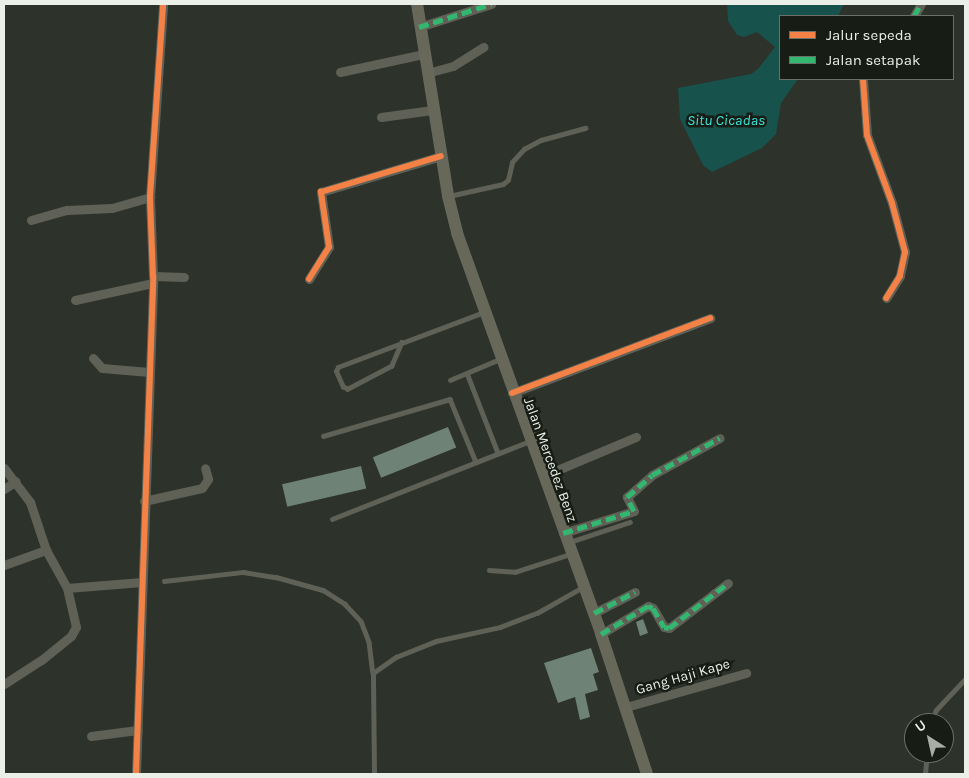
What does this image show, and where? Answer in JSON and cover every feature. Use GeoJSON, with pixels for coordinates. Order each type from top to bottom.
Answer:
{"type":"FeatureCollection","features":[{"type":"Feature","properties":{"kind":"main road","name":"Jalan Mercedez Benz"},"geometry":{"type":"LineString","coordinates":[[416,4],[448,196],[500,359],[602,634],[647,774]]}},
{"type":"Feature","properties":{"kind":"street"},"geometry":{"type":"LineString","coordinates":[[136,774],[153,280],[150,196],[162,4]]}},
{"type":"Feature","properties":{"kind":"street"},"geometry":{"type":"LineString","coordinates":[[419,27],[491,4]]}},
{"type":"Feature","properties":{"kind":"street"},"geometry":{"type":"LineString","coordinates":[[915,15],[921,4]]}},
{"type":"Feature","properties":{"kind":"street"},"geometry":{"type":"LineString","coordinates":[[427,73],[453,66],[484,47]]}},
{"type":"Feature","properties":{"kind":"street"},"geometry":{"type":"LineString","coordinates":[[340,72],[424,54]]}},
{"type":"Feature","properties":{"kind":"street"},"geometry":{"type":"LineString","coordinates":[[863,80],[867,134],[892,202],[905,252],[900,276],[886,298]]}},
{"type":"Feature","properties":{"kind":"street"},"geometry":{"type":"LineString","coordinates":[[381,117],[433,110]]}},
{"type":"Feature","properties":{"kind":"street"},"geometry":{"type":"LineString","coordinates":[[309,279],[329,247],[321,192],[441,156]]}},
{"type":"Feature","properties":{"kind":"street"},"geometry":{"type":"LineString","coordinates":[[31,220],[67,210],[112,208],[150,196]]}},
{"type":"Feature","properties":{"kind":"street"},"geometry":{"type":"LineString","coordinates":[[75,300],[153,280],[184,277]]}},
{"type":"Feature","properties":{"kind":"street"},"geometry":{"type":"LineString","coordinates":[[512,393],[710,318]]}},
{"type":"Feature","properties":{"kind":"street"},"geometry":{"type":"LineString","coordinates":[[93,358],[102,368],[149,372]]}},
{"type":"Feature","properties":{"kind":"street"},"geometry":{"type":"LineString","coordinates":[[543,476],[636,437]]}},
{"type":"Feature","properties":{"kind":"street"},"geometry":{"type":"LineString","coordinates":[[567,543],[634,512],[627,497],[652,475],[720,438]]}},
{"type":"Feature","properties":{"kind":"street"},"geometry":{"type":"LineString","coordinates":[[4,468],[16,481],[30,502],[46,550],[67,588],[76,627],[71,636],[4,684]]}},
{"type":"Feature","properties":{"kind":"street"},"geometry":{"type":"LineString","coordinates":[[144,501],[202,488],[208,479],[205,468]]}},
{"type":"Feature","properties":{"kind":"street"},"geometry":{"type":"LineString","coordinates":[[4,489],[16,481]]}},
{"type":"Feature","properties":{"kind":"street"},"geometry":{"type":"LineString","coordinates":[[4,565],[46,550]]}},
{"type":"Feature","properties":{"kind":"street"},"geometry":{"type":"LineString","coordinates":[[67,588],[142,582]]}},
{"type":"Feature","properties":{"kind":"street"},"geometry":{"type":"LineString","coordinates":[[602,634],[635,612],[651,606],[666,628],[728,583]]}},
{"type":"Feature","properties":{"kind":"street"},"geometry":{"type":"LineString","coordinates":[[594,613],[635,592]]}},
{"type":"Feature","properties":{"kind":"street"},"geometry":{"type":"LineString","coordinates":[[626,597],[635,612]]}},
{"type":"Feature","properties":{"kind":"street","name":"Gang Haji Kape"},"geometry":{"type":"LineString","coordinates":[[626,707],[746,673]]}},
{"type":"Feature","properties":{"kind":"street"},"geometry":{"type":"LineString","coordinates":[[91,736],[138,730]]}},
{"type":"Feature","properties":{"kind":"lane"},"geometry":{"type":"LineString","coordinates":[[448,196],[503,184],[508,180],[512,162],[524,149],[541,140],[585,128]]}},
{"type":"Feature","properties":{"kind":"lane"},"geometry":{"type":"LineString","coordinates":[[402,342],[398,359],[392,366],[348,389],[343,387],[336,370],[338,367],[402,342],[484,312]]}},
{"type":"Feature","properties":{"kind":"lane"},"geometry":{"type":"LineString","coordinates":[[450,380],[500,359]]}},
{"type":"Feature","properties":{"kind":"lane"},"geometry":{"type":"LineString","coordinates":[[467,373],[498,453]]}},
{"type":"Feature","properties":{"kind":"lane"},"geometry":{"type":"LineString","coordinates":[[323,436],[450,399],[476,462]]}},
{"type":"Feature","properties":{"kind":"lane"},"geometry":{"type":"LineString","coordinates":[[332,519],[530,440]]}},
{"type":"Feature","properties":{"kind":"lane"},"geometry":{"type":"LineString","coordinates":[[489,570],[515,572],[567,543],[630,522]]}},
{"type":"Feature","properties":{"kind":"lane"},"geometry":{"type":"LineString","coordinates":[[164,581],[243,572],[276,576],[323,590],[345,604],[361,621],[369,642],[373,672],[374,774]]}},
{"type":"Feature","properties":{"kind":"lane"},"geometry":{"type":"LineString","coordinates":[[373,672],[396,657],[436,641],[500,627],[537,613],[583,586]]}},
{"type":"Feature","properties":{"kind":"lane"},"geometry":{"type":"LineString","coordinates":[[935,713],[965,679]]}},
{"type":"Feature","properties":{"kind":"water","name":"Situ Cicadas"},"geometry":{"type":"Polygon","coordinates":[[[727,4],[844,4],[838,15],[779,15],[779,80],[797,80],[781,103],[776,134],[762,148],[712,172],[703,165],[680,119],[678,88],[751,74],[758,69],[775,47],[757,32],[744,37],[737,35],[728,21],[727,4]]]}},
{"type":"Feature","properties":{"kind":"building"},"geometry":{"type":"Polygon","coordinates":[[[448,427],[456,447],[381,478],[373,457],[448,427]]]}},
{"type":"Feature","properties":{"kind":"building"},"geometry":{"type":"Polygon","coordinates":[[[361,466],[366,488],[287,507],[282,484],[361,466]]]}},
{"type":"Feature","properties":{"kind":"building"},"geometry":{"type":"Polygon","coordinates":[[[643,619],[648,633],[640,636],[636,622],[643,619]]]}},
{"type":"Feature","properties":{"kind":"building"},"geometry":{"type":"Polygon","coordinates":[[[591,648],[599,672],[593,674],[598,690],[585,694],[590,717],[580,720],[575,697],[558,703],[544,663],[591,648]]]}},
{"type":"Feature","properties":{"kind":"marked path"},"geometry":{"type":"LineString","coordinates":[[419,27],[491,4]]}},
{"type":"Feature","properties":{"kind":"marked path"},"geometry":{"type":"LineString","coordinates":[[915,15],[921,4]]}},
{"type":"Feature","properties":{"kind":"marked path"},"geometry":{"type":"LineString","coordinates":[[563,533],[634,511],[627,497],[652,475],[720,438]]}},
{"type":"Feature","properties":{"kind":"marked path"},"geometry":{"type":"LineString","coordinates":[[601,634],[648,606],[653,608],[664,627],[669,628],[728,583]]}},
{"type":"Feature","properties":{"kind":"marked path"},"geometry":{"type":"LineString","coordinates":[[594,613],[635,592]]}},
{"type":"Feature","properties":{"kind":"cycle path"},"geometry":{"type":"LineString","coordinates":[[136,774],[153,276],[150,197],[163,4]]}},
{"type":"Feature","properties":{"kind":"cycle path"},"geometry":{"type":"LineString","coordinates":[[863,80],[867,135],[892,203],[905,252],[900,276],[886,298]]}},
{"type":"Feature","properties":{"kind":"cycle path"},"geometry":{"type":"LineString","coordinates":[[309,279],[329,247],[321,192],[441,156]]}},
{"type":"Feature","properties":{"kind":"cycle path"},"geometry":{"type":"LineString","coordinates":[[512,393],[710,318]]}}]}
